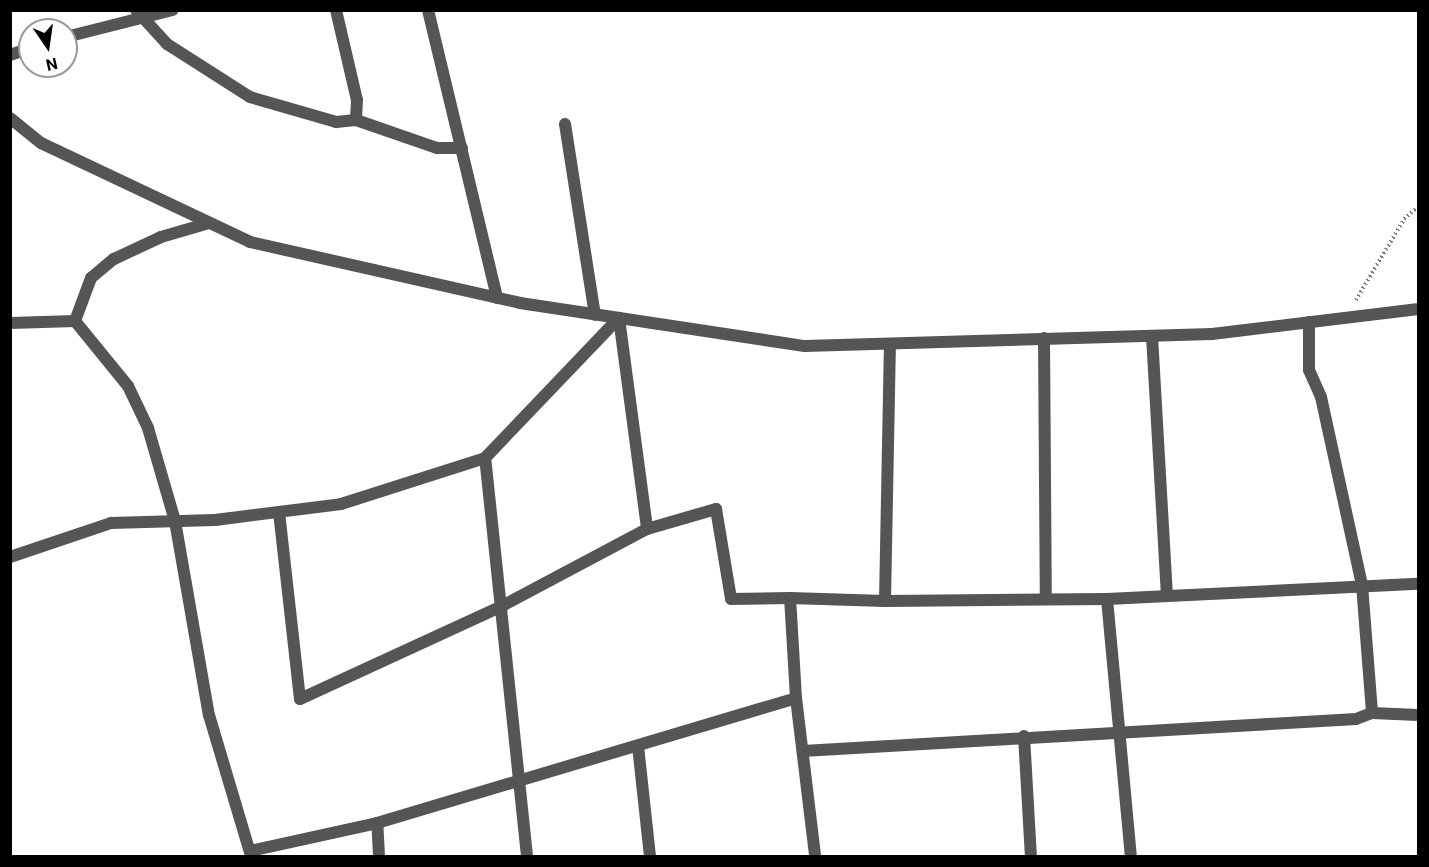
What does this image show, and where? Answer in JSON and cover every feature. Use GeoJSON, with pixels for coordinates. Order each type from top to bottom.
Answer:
{"type":"FeatureCollection","features":[{"type":"Feature","properties":{"kind":"street"},"geometry":{"type":"LineString","coordinates":[[78,33],[139,15],[173,10]]}},
{"type":"Feature","properties":{"kind":"street"},"geometry":{"type":"LineString","coordinates":[[336,10],[357,100],[356,120]]}},
{"type":"Feature","properties":{"kind":"street"},"geometry":{"type":"LineString","coordinates":[[428,10],[497,298]]}},
{"type":"Feature","properties":{"kind":"street"},"geometry":{"type":"LineString","coordinates":[[139,15],[167,44],[250,97],[336,122],[356,120],[437,148],[462,148]]}},
{"type":"Feature","properties":{"kind":"street"},"geometry":{"type":"LineString","coordinates":[[10,118],[41,143],[250,242],[497,298],[805,346],[1152,336],[1310,322],[1419,309]]}},
{"type":"Feature","properties":{"kind":"street"},"geometry":{"type":"LineString","coordinates":[[565,124],[595,315]]}},
{"type":"Feature","properties":{"kind":"street"},"geometry":{"type":"LineString","coordinates":[[75,321],[91,278],[114,260],[161,237],[210,223]]}},
{"type":"Feature","properties":{"kind":"street"},"geometry":{"type":"LineString","coordinates":[[10,557],[111,523],[175,521],[341,504],[485,458],[619,318]]}},
{"type":"Feature","properties":{"kind":"street"},"geometry":{"type":"LineString","coordinates":[[619,318],[647,529]]}},
{"type":"Feature","properties":{"kind":"street"},"geometry":{"type":"LineString","coordinates":[[10,323],[75,321]]}},
{"type":"Feature","properties":{"kind":"street"},"geometry":{"type":"LineString","coordinates":[[75,321],[128,386],[148,428],[175,521],[209,715],[250,854],[377,823],[796,698]]}},
{"type":"Feature","properties":{"kind":"street"},"geometry":{"type":"LineString","coordinates":[[1310,322],[1309,370],[1321,397],[1362,585],[1372,713]]}},
{"type":"Feature","properties":{"kind":"street"},"geometry":{"type":"LineString","coordinates":[[1152,336],[1167,596]]}},
{"type":"Feature","properties":{"kind":"street"},"geometry":{"type":"LineString","coordinates":[[1044,338],[1046,599]]}},
{"type":"Feature","properties":{"kind":"street"},"geometry":{"type":"LineString","coordinates":[[885,601],[890,344]]}},
{"type":"Feature","properties":{"kind":"street"},"geometry":{"type":"LineString","coordinates":[[485,458],[522,781],[527,856]]}},
{"type":"Feature","properties":{"kind":"street"},"geometry":{"type":"LineString","coordinates":[[279,512],[300,699],[502,606],[647,529],[716,509],[731,599],[885,601],[1107,599],[1419,584]]}},
{"type":"Feature","properties":{"kind":"street"},"geometry":{"type":"LineString","coordinates":[[790,598],[796,698],[815,856]]}},
{"type":"Feature","properties":{"kind":"street"},"geometry":{"type":"LineString","coordinates":[[1107,599],[1131,856]]}},
{"type":"Feature","properties":{"kind":"street"},"geometry":{"type":"LineString","coordinates":[[802,751],[1118,730],[1356,719],[1372,713],[1419,715]]}},
{"type":"Feature","properties":{"kind":"street"},"geometry":{"type":"LineString","coordinates":[[1024,736],[1031,856]]}},
{"type":"Feature","properties":{"kind":"street"},"geometry":{"type":"LineString","coordinates":[[638,746],[650,856]]}},
{"type":"Feature","properties":{"kind":"street"},"geometry":{"type":"LineString","coordinates":[[377,823],[380,856]]}},
{"type":"Feature","properties":{"kind":"path"},"geometry":{"type":"LineString","coordinates":[[1346,318],[1404,219],[1419,207]]}}]}
